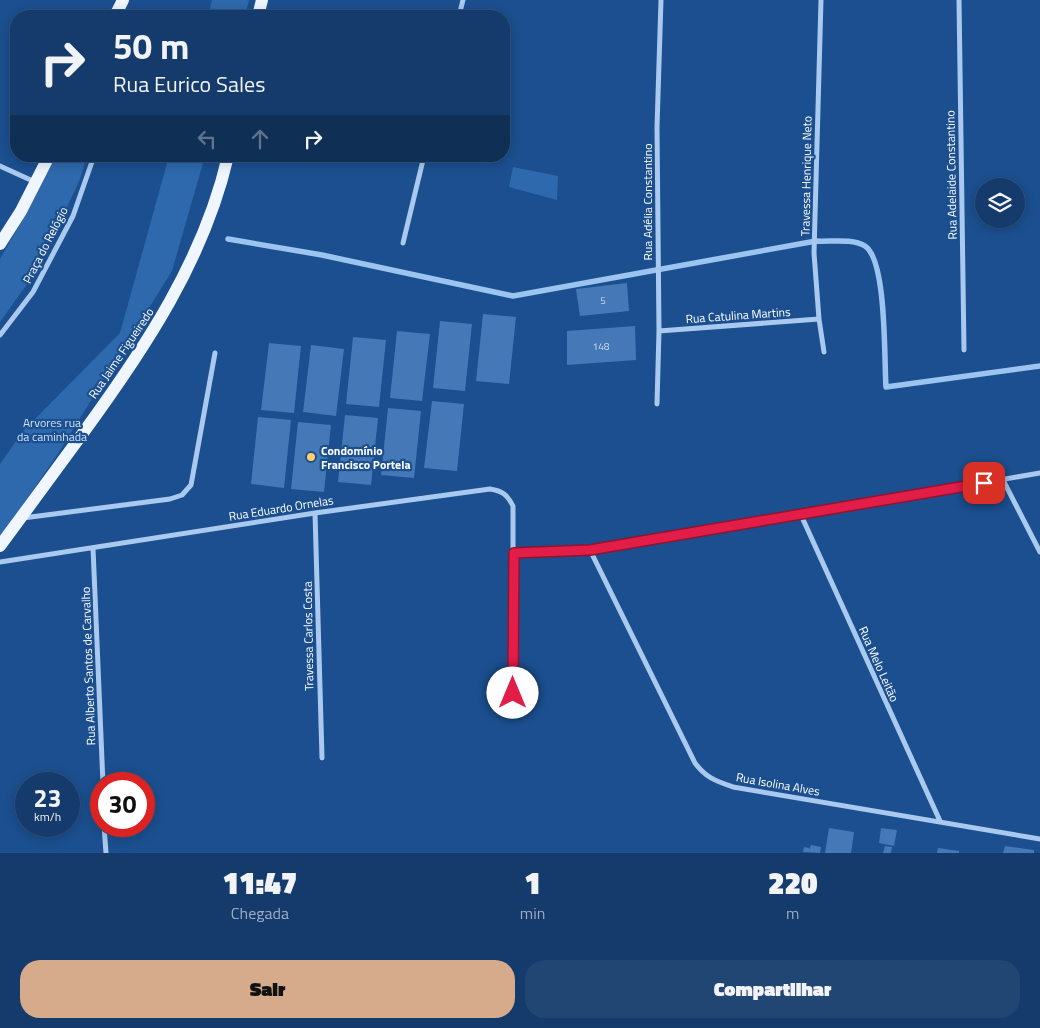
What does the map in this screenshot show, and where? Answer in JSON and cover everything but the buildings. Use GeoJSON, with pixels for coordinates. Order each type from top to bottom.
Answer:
{"type":"FeatureCollection","features":[{"type":"Feature","properties":{"kind":"main road"},"geometry":{"type":"LineString","coordinates":[[0,244],[21,210],[46,162]]}},
{"type":"Feature","properties":{"kind":"main road","name":"Rua Jaime Figueiredo"},"geometry":{"type":"LineString","coordinates":[[0,546],[129,370],[167,308],[188,269],[206,225],[226,162]]}},
{"type":"Feature","properties":{"kind":"street","name":"Rua Adélia Constantino"},"geometry":{"type":"LineString","coordinates":[[657,404],[659,331],[657,127],[662,0]]}},
{"type":"Feature","properties":{"kind":"street","name":"Travessa Henrique Neto"},"geometry":{"type":"LineString","coordinates":[[821,0],[814,253],[819,319],[824,352]]}},
{"type":"Feature","properties":{"kind":"street","name":"Rua Adelaide Constantino"},"geometry":{"type":"LineString","coordinates":[[959,0],[964,350]]}},
{"type":"Feature","properties":{"kind":"street","name":"Praça do Relógio"},"geometry":{"type":"LineString","coordinates":[[0,335],[33,292],[73,216],[92,162]]}},
{"type":"Feature","properties":{"kind":"street"},"geometry":{"type":"LineString","coordinates":[[403,243],[423,162]]}},
{"type":"Feature","properties":{"kind":"street"},"geometry":{"type":"LineString","coordinates":[[0,166],[35,182]]}},
{"type":"Feature","properties":{"kind":"street","name":"Rua Catulina Martins"},"geometry":{"type":"LineString","coordinates":[[659,331],[819,319]]}},
{"type":"Feature","properties":{"kind":"street"},"geometry":{"type":"LineString","coordinates":[[20,519],[170,499],[182,494],[191,485],[215,353]]}},
{"type":"Feature","properties":{"kind":"street"},"geometry":{"type":"LineString","coordinates":[[513,693],[514,553],[590,550],[1040,473]]}},
{"type":"Feature","properties":{"kind":"street"},"geometry":{"type":"LineString","coordinates":[[1003,480],[1040,552]]}},
{"type":"Feature","properties":{"kind":"street","name":"Rua Eduardo Ornelas"},"geometry":{"type":"LineString","coordinates":[[0,562],[315,513],[490,489],[501,491],[508,497],[512,506],[514,553]]}},
{"type":"Feature","properties":{"kind":"street","name":"Travessa Carlos Costa"},"geometry":{"type":"LineString","coordinates":[[315,513],[322,758]]}},
{"type":"Feature","properties":{"kind":"street","name":"Rua Melo Leitão"},"geometry":{"type":"LineString","coordinates":[[801,515],[940,821]]}},
{"type":"Feature","properties":{"kind":"street","name":"Rua Alberto Santos de Carvalho"},"geometry":{"type":"LineString","coordinates":[[93,548],[102,772]]}},
{"type":"Feature","properties":{"kind":"street","name":"Rua Isolina Alves"},"geometry":{"type":"LineString","coordinates":[[590,550],[695,763],[703,774],[733,787],[1040,839]]}},
{"type":"Feature","properties":{"kind":"street"},"geometry":{"type":"LineString","coordinates":[[105,837],[106,853]]}},
{"type":"Feature","properties":{"kind":"green space"},"geometry":{"type":"Polygon","coordinates":[[[212,0],[249,0],[246,10],[210,10],[212,0]]]}},
{"type":"Feature","properties":{"kind":"green space"},"geometry":{"type":"Polygon","coordinates":[[[51,162],[85,162],[80,179],[40,266],[0,322],[0,259],[29,208],[51,162]]]}},
{"type":"Feature","properties":{"kind":"green space","name":"Arvores rua da caminhada"},"geometry":{"type":"Polygon","coordinates":[[[167,162],[203,162],[172,271],[57,455],[0,538],[0,464],[23,431],[120,333],[167,162]]]}},
{"type":"Feature","properties":{"kind":"green space"},"geometry":{"type":"Polygon","coordinates":[[[513,167],[558,176],[557,200],[509,187],[513,167]]]}},
{"type":"Feature","properties":{"kind":"waterway"},"geometry":{"type":"LineString","coordinates":[[228,239],[322,255],[513,296],[816,241],[854,242],[865,246],[872,255],[877,270],[883,312],[886,387],[1040,366]]}},
{"type":"Feature","properties":{"kind":"place","name":"Condomínio Francisco Portela"},"geometry":{"type":"Point","coordinates":[311,457]}},
{"type":"Feature","properties":{"kind":"route"},"geometry":{"type":"LineString","coordinates":[[513,693],[514,553],[590,550],[984,483]]}}]}
